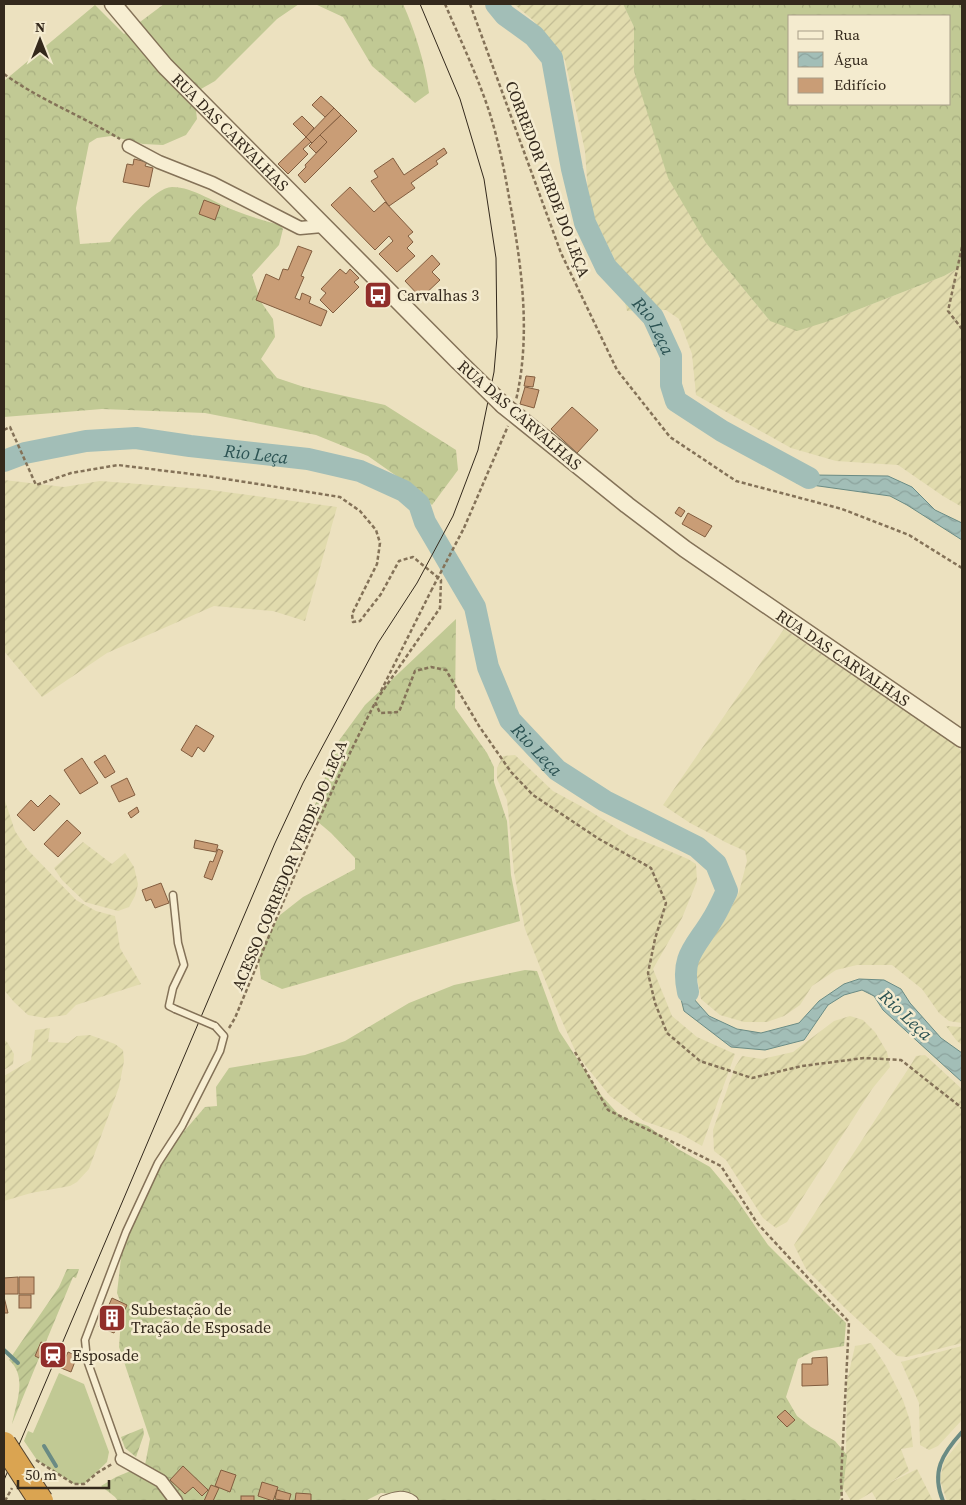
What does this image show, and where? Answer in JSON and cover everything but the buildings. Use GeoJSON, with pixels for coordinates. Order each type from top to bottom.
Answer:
{"type":"FeatureCollection","features":[{"type":"Feature","properties":{"kind":"highway"},"geometry":{"type":"LineString","coordinates":[[4,1444],[42,1501]]}},
{"type":"Feature","properties":{"kind":"street","name":"RUA DAS CARVALHAS"},"geometry":{"type":"LineString","coordinates":[[113,4],[164,66],[322,226],[509,409],[684,549],[962,739]]}},
{"type":"Feature","properties":{"kind":"street"},"geometry":{"type":"LineString","coordinates":[[130,146],[159,162],[212,184],[300,228],[322,226]]}},
{"type":"Feature","properties":{"kind":"street"},"geometry":{"type":"LineString","coordinates":[[122,1459],[161,1481],[176,1501]]}},
{"type":"Feature","properties":{"kind":"street"},"geometry":{"type":"LineString","coordinates":[[384,1501],[402,1496],[413,1501]]}},
{"type":"Feature","properties":{"kind":"lane"},"geometry":{"type":"LineString","coordinates":[[122,1459],[87,1360],[85,1340],[126,1232],[158,1162],[182,1126],[220,1052],[224,1036],[215,1026],[169,1006],[173,988],[184,965],[178,943],[173,895]]}},
{"type":"Feature","properties":{"kind":"path","name":"CORREDOR VERDE DO LEÇA"},"geometry":{"type":"LineString","coordinates":[[375,702],[464,528],[522,377],[524,312],[517,240],[502,157],[489,112],[446,4]]}},
{"type":"Feature","properties":{"kind":"path","name":"CORREDOR VERDE DO LEÇA"},"geometry":{"type":"LineString","coordinates":[[470,4],[562,253],[617,370],[670,437],[736,481],[842,509],[909,535],[962,568]]}},
{"type":"Feature","properties":{"kind":"path"},"geometry":{"type":"LineString","coordinates":[[4,74],[21,86],[101,128],[130,146]]}},
{"type":"Feature","properties":{"kind":"path"},"geometry":{"type":"LineString","coordinates":[[962,247],[948,311],[962,329]]}},
{"type":"Feature","properties":{"kind":"path"},"geometry":{"type":"LineString","coordinates":[[4,430],[10,427],[36,486],[71,473],[118,465],[207,476],[340,497],[360,511],[376,530],[380,543],[377,564],[352,614],[353,622],[360,621],[381,594],[399,561],[414,557],[441,580],[440,608],[375,702],[380,713],[399,712],[415,671],[431,667],[446,670],[479,726],[511,772],[533,794],[599,839],[651,868],[666,903],[655,939],[648,973],[655,1003],[667,1033],[700,1061],[752,1078],[802,1066],[864,1058],[901,1060],[962,1108]]}},
{"type":"Feature","properties":{"kind":"path","name":"ACESSO CORREDOR VERDE DO LEÇA"},"geometry":{"type":"LineString","coordinates":[[224,1036],[235,1018],[307,845],[375,702]]}},
{"type":"Feature","properties":{"kind":"path"},"geometry":{"type":"LineString","coordinates":[[575,1052],[608,1110],[721,1166],[757,1223],[849,1322],[841,1480],[842,1501]]}},
{"type":"Feature","properties":{"kind":"path"},"geometry":{"type":"LineString","coordinates":[[29,1462],[35,1459],[74,1484],[84,1484],[97,1473],[122,1459]]}},
{"type":"Feature","properties":{"kind":"path"},"geometry":{"type":"LineString","coordinates":[[5,1501],[12,1487]]}},
{"type":"Feature","properties":{"kind":"shaded area"},"geometry":{"type":"Polygon","coordinates":[[[514,4],[623,4],[634,27],[634,71],[706,243],[770,321],[829,321],[944,276],[962,266],[962,507],[898,465],[836,461],[791,448],[696,395],[692,354],[679,319],[666,310],[627,311],[614,258],[589,207],[585,151],[565,60],[533,20],[514,4]]]}},
{"type":"Feature","properties":{"kind":"shaded area"},"geometry":{"type":"Polygon","coordinates":[[[4,480],[64,487],[100,481],[203,489],[337,507],[305,621],[273,611],[214,606],[107,653],[42,697],[4,651],[4,480]]]}},
{"type":"Feature","properties":{"kind":"shaded area"},"geometry":{"type":"Polygon","coordinates":[[[784,629],[945,737],[962,751],[962,1023],[949,1021],[939,1013],[922,989],[892,965],[857,965],[836,970],[812,986],[800,1005],[784,1016],[767,1022],[744,1022],[720,1015],[701,999],[694,961],[723,923],[739,892],[747,861],[745,851],[690,823],[663,805],[784,629]]]}},
{"type":"Feature","properties":{"kind":"shaded area"},"geometry":{"type":"Polygon","coordinates":[[[515,755],[553,791],[630,836],[696,864],[697,881],[682,918],[653,969],[672,1016],[697,1037],[735,1054],[702,1146],[681,1134],[644,1121],[610,1096],[577,1055],[525,929],[514,872],[507,800],[497,779],[497,768],[503,756],[515,755]]]}},
{"type":"Feature","properties":{"kind":"shaded area"},"geometry":{"type":"Polygon","coordinates":[[[4,798],[15,831],[27,849],[76,900],[96,911],[115,916],[120,948],[141,984],[76,1005],[66,1015],[45,1018],[28,1015],[4,990],[4,798]]]}},
{"type":"Feature","properties":{"kind":"shaded area"},"geometry":{"type":"Polygon","coordinates":[[[83,842],[112,864],[125,853],[134,867],[138,884],[135,896],[129,907],[118,911],[85,902],[62,880],[54,868],[83,842]]]}},
{"type":"Feature","properties":{"kind":"shaded area"},"geometry":{"type":"Polygon","coordinates":[[[850,1016],[863,1020],[875,1032],[887,1052],[890,1067],[872,1089],[787,1222],[776,1228],[763,1218],[726,1160],[714,1151],[713,1130],[735,1067],[742,1056],[762,1059],[793,1052],[834,1021],[850,1016]]]}},
{"type":"Feature","properties":{"kind":"shaded area"},"geometry":{"type":"Polygon","coordinates":[[[946,1026],[962,1027],[962,1045],[956,1040],[946,1026]]]}},
{"type":"Feature","properties":{"kind":"shaded area"},"geometry":{"type":"Polygon","coordinates":[[[50,1028],[48,1042],[68,1043],[77,1036],[90,1035],[115,1044],[123,1050],[124,1061],[119,1087],[89,1169],[77,1182],[70,1186],[31,1193],[4,1201],[4,1076],[31,1060],[35,1030],[50,1028]]]}},
{"type":"Feature","properties":{"kind":"shaded area"},"geometry":{"type":"Polygon","coordinates":[[[4,1040],[14,1054],[13,1064],[4,1070],[4,1040]]]}},
{"type":"Feature","properties":{"kind":"shaded area"},"geometry":{"type":"Polygon","coordinates":[[[925,1055],[962,1089],[962,1343],[907,1357],[897,1356],[845,1308],[806,1269],[794,1245],[916,1056],[925,1055]]]}},
{"type":"Feature","properties":{"kind":"shaded area"},"geometry":{"type":"Polygon","coordinates":[[[871,1343],[886,1366],[903,1400],[910,1421],[913,1447],[901,1449],[909,1471],[887,1484],[917,1469],[933,1501],[877,1501],[872,1492],[857,1501],[851,1501],[843,1488],[846,1459],[847,1381],[855,1346],[871,1343]]]}},
{"type":"Feature","properties":{"kind":"shaded area"},"geometry":{"type":"Polygon","coordinates":[[[962,1346],[962,1420],[938,1446],[929,1450],[920,1445],[919,1403],[901,1362],[962,1346]]]}},
{"type":"Feature","properties":{"kind":"shaded area"},"geometry":{"type":"Polygon","coordinates":[[[962,1439],[962,1501],[947,1501],[940,1480],[944,1461],[962,1439]]]}},
{"type":"Feature","properties":{"kind":"green space"},"geometry":{"type":"Polygon","coordinates":[[[164,4],[299,4],[277,19],[215,81],[194,93],[197,119],[186,135],[163,145],[143,144],[111,136],[97,138],[89,143],[76,208],[80,244],[110,242],[147,201],[156,194],[172,187],[197,193],[228,208],[280,225],[283,229],[279,245],[252,275],[261,302],[273,319],[275,337],[261,359],[277,378],[304,387],[385,405],[456,450],[458,470],[432,505],[418,491],[368,456],[316,435],[205,413],[102,409],[4,417],[4,81],[95,5],[124,34],[164,4]]]}},
{"type":"Feature","properties":{"kind":"green space"},"geometry":{"type":"Polygon","coordinates":[[[315,4],[403,4],[419,47],[429,93],[415,103],[372,66],[343,17],[315,4]]]}},
{"type":"Feature","properties":{"kind":"green space"},"geometry":{"type":"Polygon","coordinates":[[[623,4],[962,4],[962,266],[944,276],[829,321],[797,331],[770,321],[706,243],[668,178],[634,71],[634,27],[623,4]]]}},
{"type":"Feature","properties":{"kind":"green space"},"geometry":{"type":"Polygon","coordinates":[[[456,619],[455,708],[487,753],[494,767],[494,782],[507,821],[511,875],[520,921],[282,989],[261,979],[258,954],[280,915],[303,897],[355,869],[355,858],[331,833],[311,816],[338,742],[365,705],[456,619]]]}},
{"type":"Feature","properties":{"kind":"green space"},"geometry":{"type":"Polygon","coordinates":[[[525,970],[537,971],[559,1031],[601,1095],[620,1116],[648,1126],[678,1149],[710,1167],[735,1197],[768,1245],[846,1323],[844,1346],[814,1351],[798,1359],[786,1397],[797,1416],[835,1441],[847,1455],[843,1490],[839,1501],[420,1501],[404,1495],[381,1493],[365,1501],[118,1501],[101,1486],[116,1477],[145,1465],[150,1439],[119,1347],[122,1306],[117,1293],[122,1249],[144,1187],[173,1144],[205,1107],[217,1106],[216,1087],[229,1068],[305,1055],[345,1041],[409,1003],[454,985],[525,970]]]}},
{"type":"Feature","properties":{"kind":"green space"},"geometry":{"type":"Polygon","coordinates":[[[67,1269],[79,1269],[76,1278],[73,1277],[45,1344],[41,1342],[35,1356],[39,1358],[12,1424],[18,1399],[19,1382],[15,1367],[9,1360],[59,1287],[67,1269]]]}},
{"type":"Feature","properties":{"kind":"green space"},"geometry":{"type":"Polygon","coordinates":[[[59,1373],[84,1384],[109,1452],[107,1462],[84,1484],[74,1484],[37,1460],[24,1441],[28,1431],[33,1433],[59,1373]]]}},
{"type":"Feature","properties":{"kind":"green space"},"geometry":{"type":"Polygon","coordinates":[[[143,1428],[144,1434],[136,1457],[125,1448],[121,1437],[143,1428]]]}},
{"type":"Feature","properties":{"kind":"water"},"geometry":{"type":"Polygon","coordinates":[[[786,460],[814,475],[888,476],[912,487],[935,510],[962,523],[962,540],[890,496],[797,483],[774,469],[786,460]]]}},
{"type":"Feature","properties":{"kind":"water"},"geometry":{"type":"Polygon","coordinates":[[[684,960],[690,963],[693,998],[709,1016],[737,1029],[761,1033],[799,1023],[819,1001],[844,984],[859,979],[884,980],[901,989],[910,1003],[941,1038],[962,1053],[962,1082],[883,1010],[874,996],[862,990],[844,995],[828,1005],[804,1040],[765,1050],[731,1047],[684,1011],[678,987],[684,960]]]}},
{"type":"Feature","properties":{"kind":"waterway","name":"Rio Leça"},"geometry":{"type":"LineString","coordinates":[[496,4],[505,15],[534,36],[552,58],[572,169],[585,223],[606,267],[653,317],[671,356],[671,385],[676,401],[722,431],[809,478]]}},
{"type":"Feature","properties":{"kind":"waterway","name":"Rio Leça"},"geometry":{"type":"LineString","coordinates":[[4,461],[25,453],[86,441],[136,438],[308,459],[360,471],[404,491],[419,504],[425,522],[475,607],[488,667],[510,720],[557,770],[605,801],[697,847],[716,864],[727,891],[716,913],[691,953],[686,969],[688,992]]}},
{"type":"Feature","properties":{"kind":"waterway"},"geometry":{"type":"LineString","coordinates":[[4,1350],[18,1363]]}},
{"type":"Feature","properties":{"kind":"waterway"},"geometry":{"type":"LineString","coordinates":[[943,1501],[938,1481],[938,1472],[944,1456],[962,1432]]}},
{"type":"Feature","properties":{"kind":"waterway"},"geometry":{"type":"LineString","coordinates":[[44,1446],[56,1466]]}},
{"type":"Feature","properties":{"kind":"tram line"},"geometry":{"type":"LineString","coordinates":[[4,1480],[275,843],[303,783],[378,643],[417,583],[453,516],[478,450],[494,372],[497,337],[496,258],[484,179],[460,99],[420,4]]}},
{"type":"Feature","properties":{"kind":"place","name":"Carvalhas 3"},"geometry":{"type":"Point","coordinates":[378,295]}},
{"type":"Feature","properties":{"kind":"place","name":"Subestação de Tração de Esposade"},"geometry":{"type":"Point","coordinates":[112,1318]}},
{"type":"Feature","properties":{"kind":"place","name":"Esposade"},"geometry":{"type":"Point","coordinates":[53,1355]}}]}
